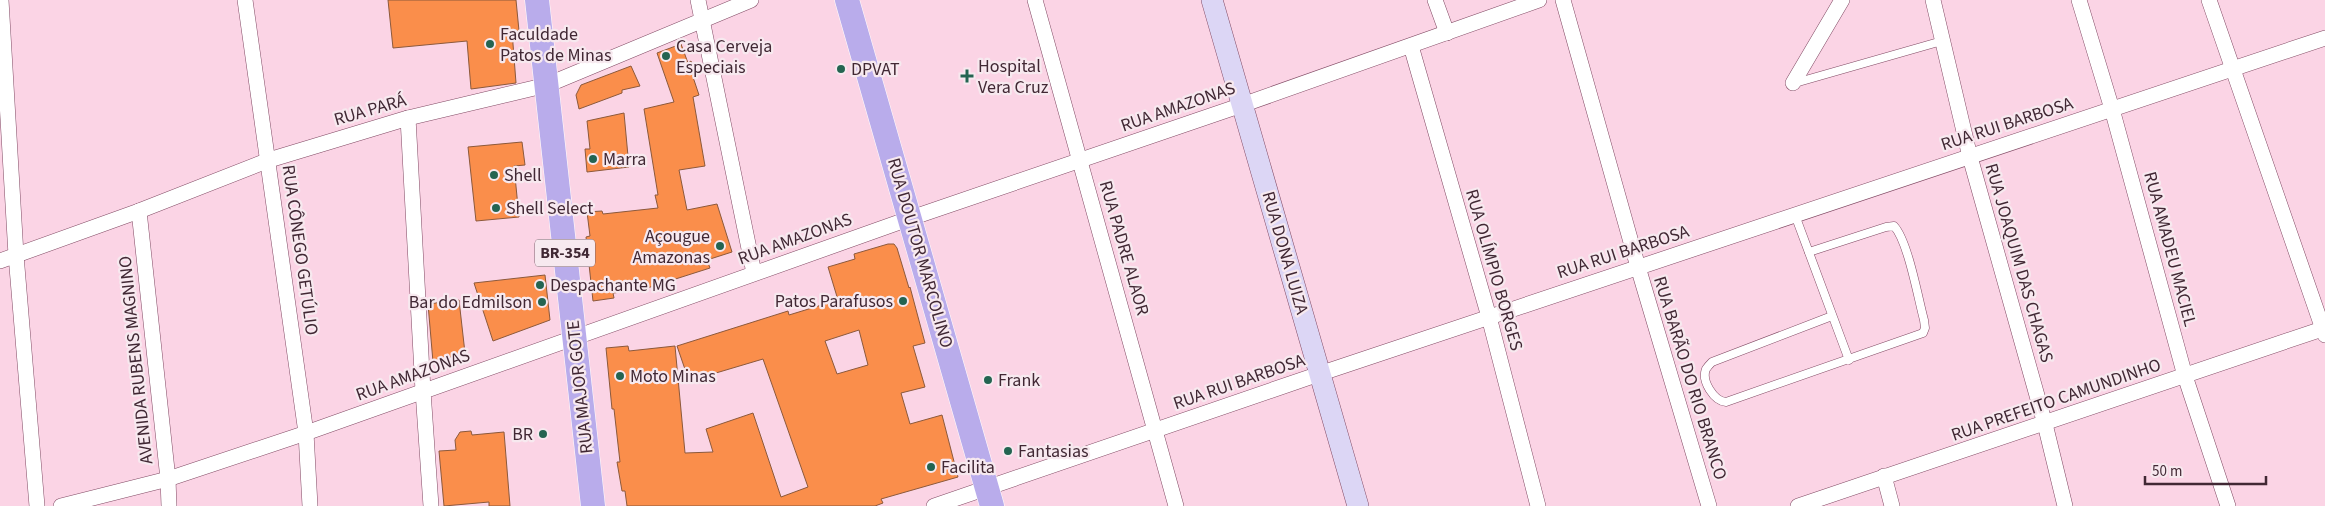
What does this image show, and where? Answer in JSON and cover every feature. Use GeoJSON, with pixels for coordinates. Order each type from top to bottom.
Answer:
{"type":"FeatureCollection","features":[{"type":"Feature","properties":{"kind":"main road","name":"RUA MAJOR GOTE"},"geometry":{"type":"LineString","coordinates":[[537,0],[593,506]]}},
{"type":"Feature","properties":{"kind":"main road","name":"RUA DOUTOR MARCOLINO"},"geometry":{"type":"LineString","coordinates":[[847,0],[990,497]]}},
{"type":"Feature","properties":{"kind":"street"},"geometry":{"type":"LineString","coordinates":[[1,0],[16,255],[37,506]]}},
{"type":"Feature","properties":{"kind":"street","name":"RUA CÔNEGO GETÚLIO"},"geometry":{"type":"LineString","coordinates":[[245,0],[306,433],[310,506]]}},
{"type":"Feature","properties":{"kind":"street"},"geometry":{"type":"LineString","coordinates":[[698,0],[754,273]]}},
{"type":"Feature","properties":{"kind":"street","name":"RUA PARÁ"},"geometry":{"type":"LineString","coordinates":[[0,261],[138,211],[269,160],[408,118],[547,85],[751,0]]}},
{"type":"Feature","properties":{"kind":"street","name":"RUA PADRE ALAOR"},"geometry":{"type":"LineString","coordinates":[[1035,0],[1176,506]]}},
{"type":"Feature","properties":{"kind":"street","name":"RUA DONA LUIZA"},"geometry":{"type":"LineString","coordinates":[[1212,0],[1358,506]]}},
{"type":"Feature","properties":{"kind":"street"},"geometry":{"type":"LineString","coordinates":[[1435,0],[1446,33]]}},
{"type":"Feature","properties":{"kind":"street","name":"RUA AMAZONAS"},"geometry":{"type":"LineString","coordinates":[[61,506],[168,479],[306,433],[754,273],[1242,105],[1539,0]]}},
{"type":"Feature","properties":{"kind":"street","name":"RUA BARÃO DO RIO BRANCO"},"geometry":{"type":"LineString","coordinates":[[1564,0],[1638,267],[1708,506]]}},
{"type":"Feature","properties":{"kind":"street"},"geometry":{"type":"LineString","coordinates":[[1793,84],[1842,0]]}},
{"type":"Feature","properties":{"kind":"street","name":"RUA JOAQUIM DAS CHAGAS"},"geometry":{"type":"LineString","coordinates":[[1933,0],[1970,156],[2045,424],[2065,506]]}},
{"type":"Feature","properties":{"kind":"street","name":"RUA AMADEU MACIEL"},"geometry":{"type":"LineString","coordinates":[[2079,0],[2112,109],[2185,376],[2228,506]]}},
{"type":"Feature","properties":{"kind":"street"},"geometry":{"type":"LineString","coordinates":[[2209,0],[2324,331]]}},
{"type":"Feature","properties":{"kind":"street","name":"RUA RUI BARBOSA"},"geometry":{"type":"LineString","coordinates":[[934,506],[990,497],[1155,430],[2325,38]]}},
{"type":"Feature","properties":{"kind":"street","name":"RUA OLÍMPIO BORGES"},"geometry":{"type":"LineString","coordinates":[[1411,46],[1489,317],[1538,506]]}},
{"type":"Feature","properties":{"kind":"street"},"geometry":{"type":"LineString","coordinates":[[408,118],[423,391],[432,506]]}},
{"type":"Feature","properties":{"kind":"street","name":"AVENIDA RUBENS MAGNINO"},"geometry":{"type":"LineString","coordinates":[[138,211],[168,479],[168,506]]}},
{"type":"Feature","properties":{"kind":"street","name":"RUA PREFEITO CAMUNDINHO"},"geometry":{"type":"LineString","coordinates":[[1798,506],[2324,331]]}},
{"type":"Feature","properties":{"kind":"street"},"geometry":{"type":"LineString","coordinates":[[1884,476],[1892,506]]}},
{"type":"Feature","properties":{"kind":"lane"},"geometry":{"type":"LineString","coordinates":[[1793,84],[1942,41]]}},
{"type":"Feature","properties":{"kind":"lane"},"geometry":{"type":"LineString","coordinates":[[1795,215],[1849,360]]}},
{"type":"Feature","properties":{"kind":"lane"},"geometry":{"type":"LineString","coordinates":[[1809,252],[1894,226],[1899,232],[1925,328],[1923,333],[1726,402],[1719,402],[1713,396],[1706,378],[1706,368],[1712,362],[1832,316]]}},
{"type":"Feature","properties":{"kind":"building","name":"Faculdade Patos de Minas"},"geometry":{"type":"Polygon","coordinates":[[[388,0],[516,0],[519,31],[512,31],[516,83],[471,89],[467,41],[393,48],[388,0]]]}},
{"type":"Feature","properties":{"kind":"building"},"geometry":{"type":"Polygon","coordinates":[[[681,44],[688,63],[691,61],[696,76],[693,77],[699,95],[693,97],[705,166],[679,170],[687,210],[717,204],[732,252],[707,260],[710,268],[641,290],[613,293],[614,298],[593,301],[586,237],[590,236],[587,212],[602,211],[603,214],[658,208],[655,195],[658,195],[644,109],[674,102],[657,53],[681,44]]]}},
{"type":"Feature","properties":{"kind":"building"},"geometry":{"type":"Polygon","coordinates":[[[631,66],[640,86],[622,90],[622,93],[579,109],[576,95],[581,85],[631,66]]]}},
{"type":"Feature","properties":{"kind":"building"},"geometry":{"type":"Polygon","coordinates":[[[624,113],[629,167],[587,172],[585,149],[590,149],[587,121],[624,113]]]}},
{"type":"Feature","properties":{"kind":"building"},"geometry":{"type":"Polygon","coordinates":[[[522,142],[525,165],[514,166],[519,217],[476,221],[468,147],[522,142]]]}},
{"type":"Feature","properties":{"kind":"building"},"geometry":{"type":"Polygon","coordinates":[[[888,244],[894,244],[897,248],[925,343],[913,346],[925,387],[901,393],[910,424],[942,415],[958,477],[881,499],[883,503],[875,506],[627,506],[625,491],[622,491],[617,462],[620,462],[606,348],[628,346],[629,351],[675,346],[685,453],[713,452],[706,429],[753,413],[781,497],[808,487],[763,359],[689,381],[677,346],[788,311],[789,315],[838,300],[828,267],[855,259],[854,254],[888,244]],[[859,330],[825,341],[837,374],[868,365],[859,330]]]}},
{"type":"Feature","properties":{"kind":"building"},"geometry":{"type":"Polygon","coordinates":[[[545,275],[550,320],[493,341],[474,283],[545,275]]]}},
{"type":"Feature","properties":{"kind":"building"},"geometry":{"type":"Polygon","coordinates":[[[459,300],[465,353],[433,362],[428,304],[459,300]]]}},
{"type":"Feature","properties":{"kind":"building"},"geometry":{"type":"Polygon","coordinates":[[[471,431],[472,435],[504,432],[510,506],[489,506],[489,502],[444,506],[439,451],[456,450],[455,440],[460,432],[471,431]]]}},
{"type":"Feature","properties":{"kind":"place","name":"Faculdade Patos de Minas"},"geometry":{"type":"Point","coordinates":[490,44]}},
{"type":"Feature","properties":{"kind":"place","name":"Casa Cerveja Especiais"},"geometry":{"type":"Point","coordinates":[666,56]}},
{"type":"Feature","properties":{"kind":"place","name":"DPVAT"},"geometry":{"type":"Point","coordinates":[841,69]}},
{"type":"Feature","properties":{"kind":"place","name":"Hospital Vera Cruz"},"geometry":{"type":"Point","coordinates":[967,76]}},
{"type":"Feature","properties":{"kind":"place","name":"Marra"},"geometry":{"type":"Point","coordinates":[593,159]}},
{"type":"Feature","properties":{"kind":"place","name":"Shell"},"geometry":{"type":"Point","coordinates":[494,175]}},
{"type":"Feature","properties":{"kind":"place","name":"Shell Select"},"geometry":{"type":"Point","coordinates":[496,208]}},
{"type":"Feature","properties":{"kind":"place","name":"Açougue Amazonas"},"geometry":{"type":"Point","coordinates":[720,246]}},
{"type":"Feature","properties":{"kind":"place","name":"Despachante MG"},"geometry":{"type":"Point","coordinates":[540,285]}},
{"type":"Feature","properties":{"kind":"place","name":"Patos Parafusos"},"geometry":{"type":"Point","coordinates":[903,301]}},
{"type":"Feature","properties":{"kind":"place","name":"Bar do Edmilson"},"geometry":{"type":"Point","coordinates":[542,302]}},
{"type":"Feature","properties":{"kind":"place","name":"Moto Minas"},"geometry":{"type":"Point","coordinates":[620,376]}},
{"type":"Feature","properties":{"kind":"place","name":"Frank"},"geometry":{"type":"Point","coordinates":[988,380]}},
{"type":"Feature","properties":{"kind":"place","name":"BR"},"geometry":{"type":"Point","coordinates":[543,434]}},
{"type":"Feature","properties":{"kind":"place","name":"Fantasias"},"geometry":{"type":"Point","coordinates":[1008,451]}},
{"type":"Feature","properties":{"kind":"place","name":"Facilita"},"geometry":{"type":"Point","coordinates":[931,467]}}]}
